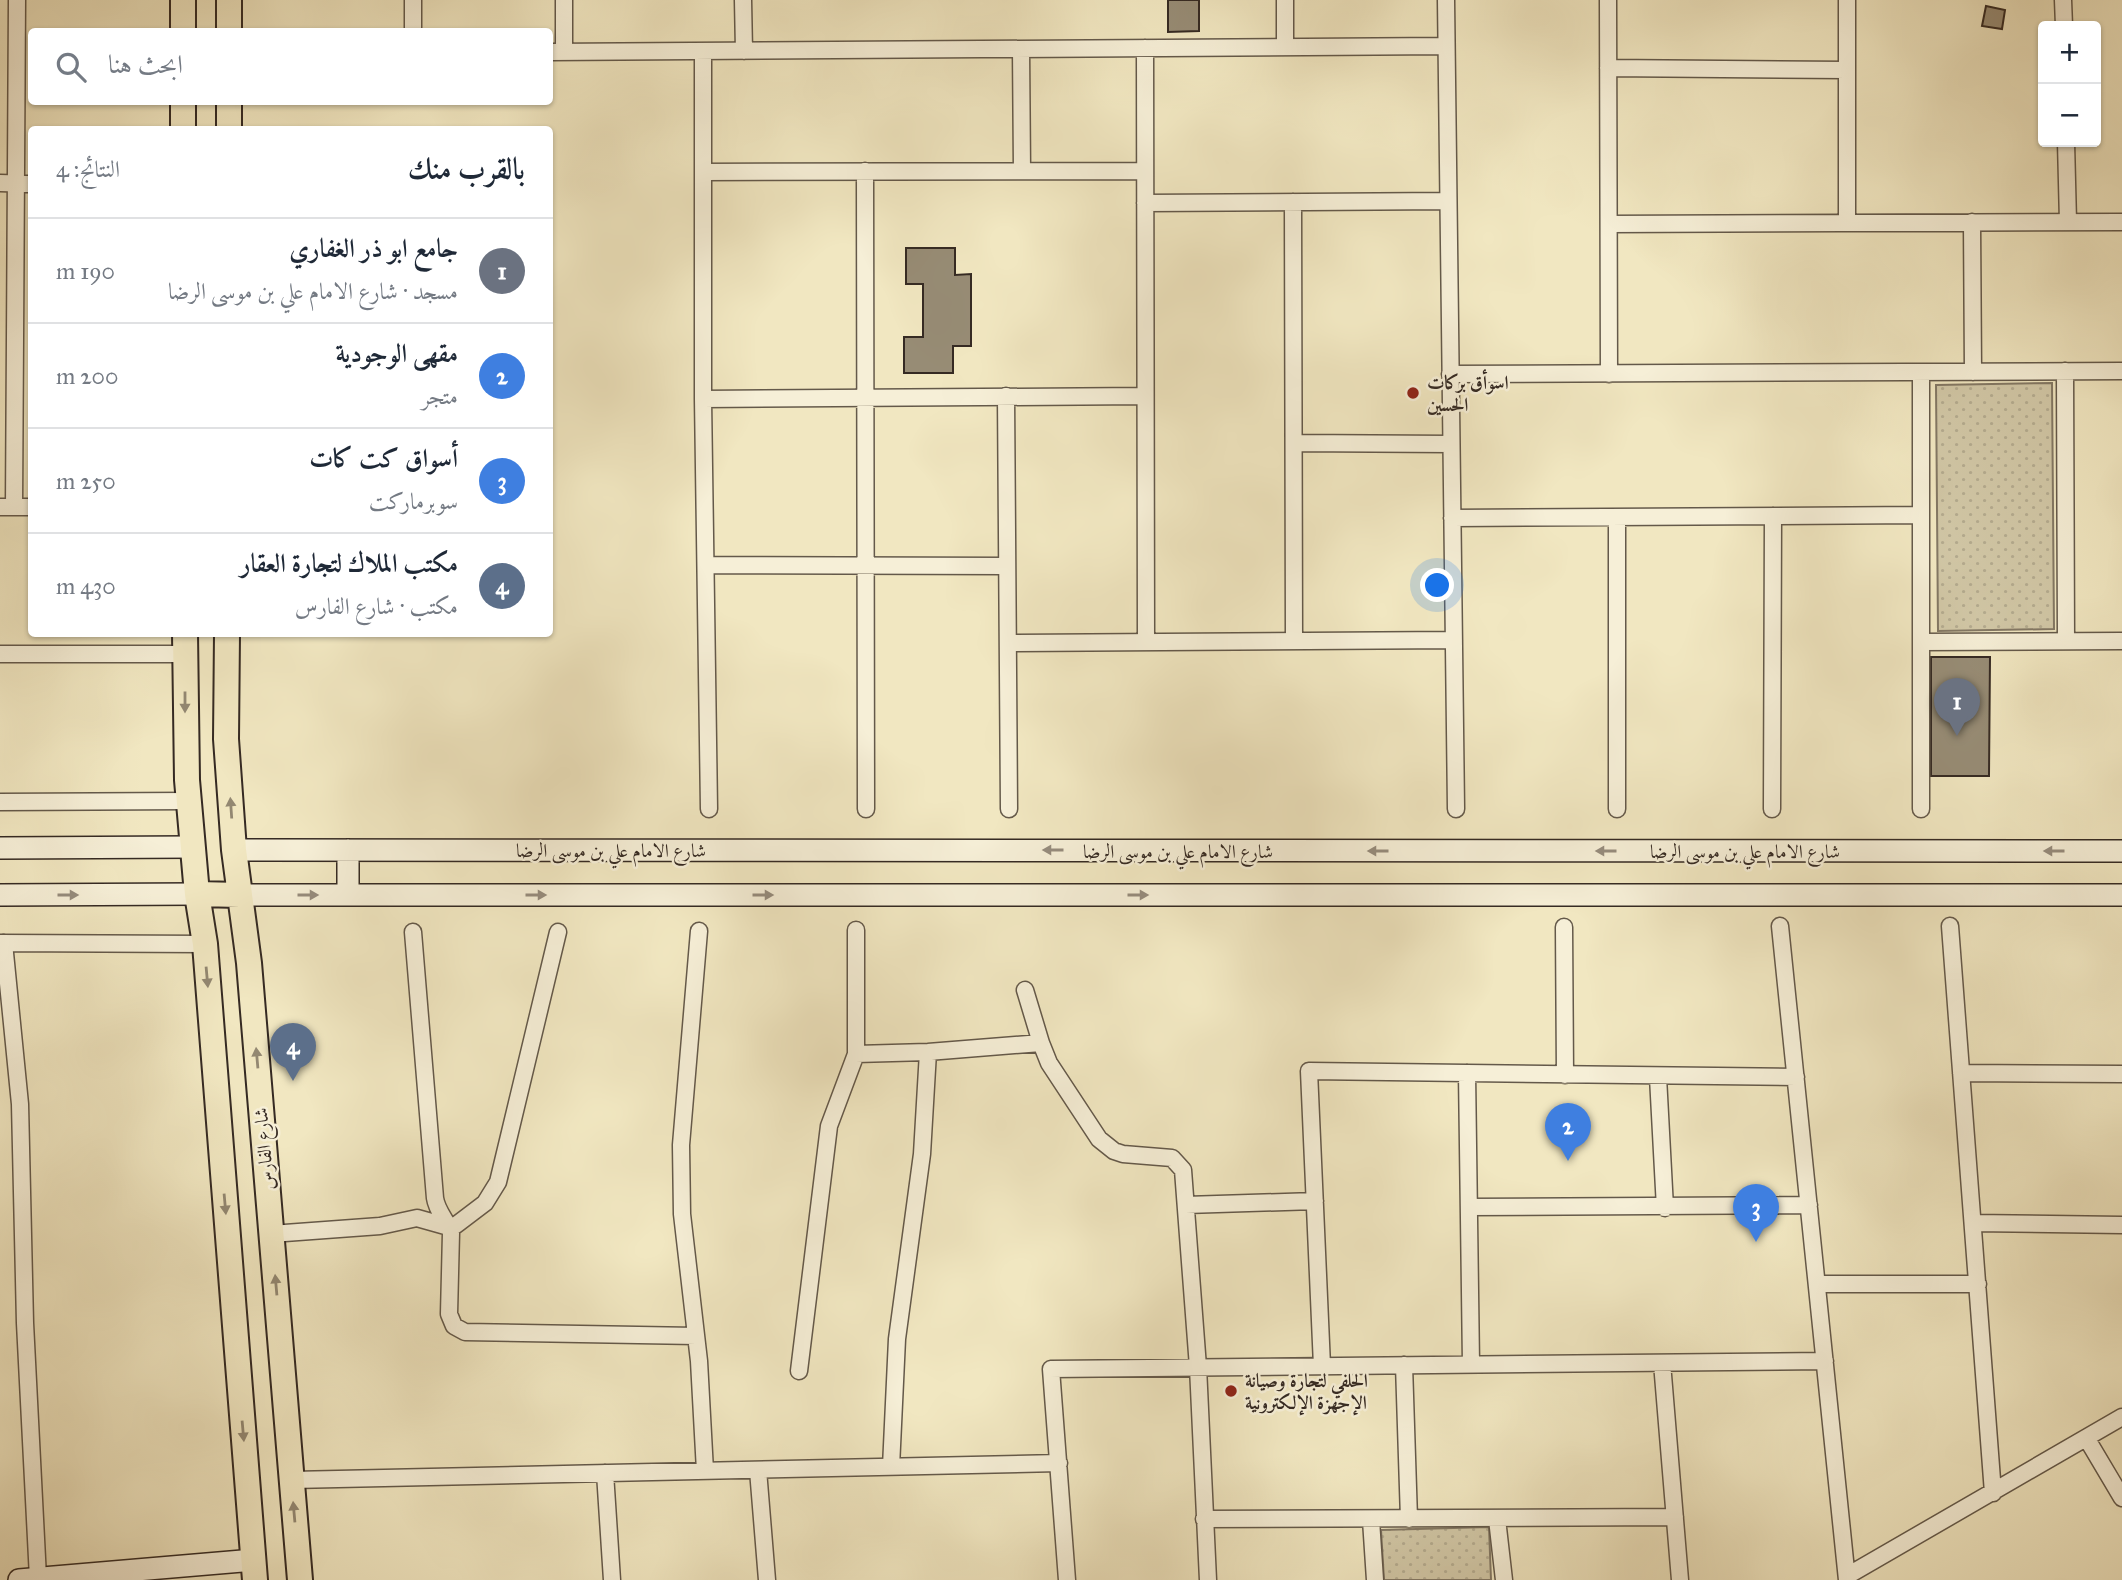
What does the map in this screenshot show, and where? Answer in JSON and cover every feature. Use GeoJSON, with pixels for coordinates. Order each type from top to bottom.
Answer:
{"type":"FeatureCollection","features":[{"type":"Feature","properties":{"kind":"main road"},"geometry":{"type":"LineString","coordinates":[[183,0],[183,28]]}},
{"type":"Feature","properties":{"kind":"main road"},"geometry":{"type":"LineString","coordinates":[[229,0],[229,28]]}},
{"type":"Feature","properties":{"kind":"main road"},"geometry":{"type":"LineString","coordinates":[[183,105],[184,126]]}},
{"type":"Feature","properties":{"kind":"main road"},"geometry":{"type":"LineString","coordinates":[[229,105],[229,126]]}},
{"type":"Feature","properties":{"kind":"main road","name":"شارع الفارس"},"geometry":{"type":"LineString","coordinates":[[227,637],[226,738],[234,850],[249,963],[300,1580]]}},
{"type":"Feature","properties":{"kind":"main road"},"geometry":{"type":"LineString","coordinates":[[29,1579],[255,1570],[205,944],[197,894],[185,751],[185,644]]}},
{"type":"Feature","properties":{"kind":"main road"},"geometry":{"type":"LineString","coordinates":[[0,848],[193,847],[234,850]]}},
{"type":"Feature","properties":{"kind":"main road","name":"شارع الامام علي بن موسى الرضا"},"geometry":{"type":"LineString","coordinates":[[234,850],[2122,851]]}},
{"type":"Feature","properties":{"kind":"main road"},"geometry":{"type":"LineString","coordinates":[[348,850],[348,895]]}},
{"type":"Feature","properties":{"kind":"main road"},"geometry":{"type":"LineString","coordinates":[[0,895],[2122,895]]}},
{"type":"Feature","properties":{"kind":"street"},"geometry":{"type":"LineString","coordinates":[[17,0],[16,183],[7,507],[28,507]]}},
{"type":"Feature","properties":{"kind":"street"},"geometry":{"type":"LineString","coordinates":[[413,0],[413,28]]}},
{"type":"Feature","properties":{"kind":"street"},"geometry":{"type":"LineString","coordinates":[[564,0],[557,52],[1446,46]]}},
{"type":"Feature","properties":{"kind":"street"},"geometry":{"type":"LineString","coordinates":[[743,0],[744,51]]}},
{"type":"Feature","properties":{"kind":"street"},"geometry":{"type":"LineString","coordinates":[[1285,0],[1286,47]]}},
{"type":"Feature","properties":{"kind":"street"},"geometry":{"type":"LineString","coordinates":[[1446,0],[1455,809]]}},
{"type":"Feature","properties":{"kind":"street"},"geometry":{"type":"LineString","coordinates":[[1608,0],[1609,374]]}},
{"type":"Feature","properties":{"kind":"street"},"geometry":{"type":"LineString","coordinates":[[1847,0],[1847,223]]}},
{"type":"Feature","properties":{"kind":"street"},"geometry":{"type":"LineString","coordinates":[[2063,0],[2063,21]]}},
{"type":"Feature","properties":{"kind":"street"},"geometry":{"type":"LineString","coordinates":[[1021,48],[1022,171]]}},
{"type":"Feature","properties":{"kind":"street"},"geometry":{"type":"LineString","coordinates":[[1144,48],[1146,642]]}},
{"type":"Feature","properties":{"kind":"street"},"geometry":{"type":"LineString","coordinates":[[703,51],[703,398],[709,809]]}},
{"type":"Feature","properties":{"kind":"street"},"geometry":{"type":"LineString","coordinates":[[1608,68],[1847,70]]}},
{"type":"Feature","properties":{"kind":"street"},"geometry":{"type":"LineString","coordinates":[[2066,147],[2067,222]]}},
{"type":"Feature","properties":{"kind":"street"},"geometry":{"type":"LineString","coordinates":[[865,171],[866,809]]}},
{"type":"Feature","properties":{"kind":"street"},"geometry":{"type":"LineString","coordinates":[[703,172],[1145,171]]}},
{"type":"Feature","properties":{"kind":"street"},"geometry":{"type":"LineString","coordinates":[[1145,203],[1448,201]]}},
{"type":"Feature","properties":{"kind":"street"},"geometry":{"type":"LineString","coordinates":[[1293,202],[1294,641]]}},
{"type":"Feature","properties":{"kind":"street"},"geometry":{"type":"LineString","coordinates":[[1972,222],[1973,372]]}},
{"type":"Feature","properties":{"kind":"street"},"geometry":{"type":"LineString","coordinates":[[1609,225],[2122,222]]}},
{"type":"Feature","properties":{"kind":"street"},"geometry":{"type":"LineString","coordinates":[[2065,371],[2066,641]]}},
{"type":"Feature","properties":{"kind":"street"},"geometry":{"type":"LineString","coordinates":[[1450,374],[2122,371]]}},
{"type":"Feature","properties":{"kind":"street"},"geometry":{"type":"LineString","coordinates":[[1921,372],[1921,809]]}},
{"type":"Feature","properties":{"kind":"street"},"geometry":{"type":"LineString","coordinates":[[703,398],[1145,396]]}},
{"type":"Feature","properties":{"kind":"street"},"geometry":{"type":"LineString","coordinates":[[1006,397],[1009,809]]}},
{"type":"Feature","properties":{"kind":"street"},"geometry":{"type":"LineString","coordinates":[[1294,443],[1451,444]]}},
{"type":"Feature","properties":{"kind":"street"},"geometry":{"type":"LineString","coordinates":[[1452,518],[1921,515]]}},
{"type":"Feature","properties":{"kind":"street"},"geometry":{"type":"LineString","coordinates":[[1772,809],[1773,516]]}},
{"type":"Feature","properties":{"kind":"street"},"geometry":{"type":"LineString","coordinates":[[1617,517],[1617,809]]}},
{"type":"Feature","properties":{"kind":"street"},"geometry":{"type":"LineString","coordinates":[[706,565],[1007,566]]}},
{"type":"Feature","properties":{"kind":"street"},"geometry":{"type":"LineString","coordinates":[[1008,643],[1454,640]]}},
{"type":"Feature","properties":{"kind":"street"},"geometry":{"type":"LineString","coordinates":[[1921,642],[2122,641]]}},
{"type":"Feature","properties":{"kind":"street"},"geometry":{"type":"LineString","coordinates":[[0,654],[185,644]]}},
{"type":"Feature","properties":{"kind":"street"},"geometry":{"type":"LineString","coordinates":[[0,802],[189,801]]}},
{"type":"Feature","properties":{"kind":"street"},"geometry":{"type":"LineString","coordinates":[[1780,926],[1847,1578],[2122,1417]]}},
{"type":"Feature","properties":{"kind":"street"},"geometry":{"type":"LineString","coordinates":[[1950,926],[1993,1493]]}},
{"type":"Feature","properties":{"kind":"street"},"geometry":{"type":"LineString","coordinates":[[1564,927],[1565,1075]]}},
{"type":"Feature","properties":{"kind":"street"},"geometry":{"type":"LineString","coordinates":[[799,1371],[829,1126],[856,1054],[856,930]]}},
{"type":"Feature","properties":{"kind":"street"},"geometry":{"type":"LineString","coordinates":[[699,931],[681,1144],[681,1179],[684,1248],[696,1336],[705,1471]]}},
{"type":"Feature","properties":{"kind":"street"},"geometry":{"type":"LineString","coordinates":[[413,932],[435,1198],[439,1212],[449,1227],[449,1314],[454,1326],[465,1332],[696,1336]]}},
{"type":"Feature","properties":{"kind":"street"},"geometry":{"type":"LineString","coordinates":[[271,1234],[380,1226],[417,1218],[449,1227],[462,1222],[477,1211],[493,1193],[498,1182],[558,932]]}},
{"type":"Feature","properties":{"kind":"street"},"geometry":{"type":"LineString","coordinates":[[29,1579],[20,1104],[2,943],[205,944]]}},
{"type":"Feature","properties":{"kind":"street"},"geometry":{"type":"LineString","coordinates":[[1025,989],[1041,1043],[1060,1081],[1106,1146],[1123,1154],[1166,1156],[1178,1161],[1183,1170],[1198,1367],[1208,1580]]}},
{"type":"Feature","properties":{"kind":"street"},"geometry":{"type":"LineString","coordinates":[[856,1054],[928,1052],[1041,1043]]}},
{"type":"Feature","properties":{"kind":"street"},"geometry":{"type":"LineString","coordinates":[[891,1467],[897,1339],[922,1154],[928,1052]]}},
{"type":"Feature","properties":{"kind":"street"},"geometry":{"type":"LineString","coordinates":[[1322,1366],[1309,1071],[1796,1077]]}},
{"type":"Feature","properties":{"kind":"street"},"geometry":{"type":"LineString","coordinates":[[1467,1073],[1471,1364]]}},
{"type":"Feature","properties":{"kind":"street"},"geometry":{"type":"LineString","coordinates":[[1961,1073],[2122,1074]]}},
{"type":"Feature","properties":{"kind":"street"},"geometry":{"type":"LineString","coordinates":[[1658,1077],[1665,1208]]}},
{"type":"Feature","properties":{"kind":"street"},"geometry":{"type":"LineString","coordinates":[[1186,1205],[1315,1201]]}},
{"type":"Feature","properties":{"kind":"street"},"geometry":{"type":"LineString","coordinates":[[1469,1208],[1809,1205]]}},
{"type":"Feature","properties":{"kind":"street"},"geometry":{"type":"LineString","coordinates":[[1973,1223],[2122,1225]]}},
{"type":"Feature","properties":{"kind":"street"},"geometry":{"type":"LineString","coordinates":[[1817,1284],[1978,1284]]}},
{"type":"Feature","properties":{"kind":"street"},"geometry":{"type":"LineString","coordinates":[[1067,1580],[1051,1369],[1825,1361]]}},
{"type":"Feature","properties":{"kind":"street"},"geometry":{"type":"LineString","coordinates":[[1662,1363],[1680,1580]]}},
{"type":"Feature","properties":{"kind":"street"},"geometry":{"type":"LineString","coordinates":[[1404,1365],[1409,1519]]}},
{"type":"Feature","properties":{"kind":"street"},"geometry":{"type":"LineString","coordinates":[[2087,1439],[2122,1499]]}},
{"type":"Feature","properties":{"kind":"street"},"geometry":{"type":"LineString","coordinates":[[292,1480],[1059,1463]]}},
{"type":"Feature","properties":{"kind":"street"},"geometry":{"type":"LineString","coordinates":[[758,1470],[767,1580]]}},
{"type":"Feature","properties":{"kind":"street"},"geometry":{"type":"LineString","coordinates":[[605,1473],[612,1580]]}},
{"type":"Feature","properties":{"kind":"street"},"geometry":{"type":"LineString","coordinates":[[1204,1519],[1675,1517]]}},
{"type":"Feature","properties":{"kind":"street"},"geometry":{"type":"LineString","coordinates":[[1497,1519],[1504,1580]]}},
{"type":"Feature","properties":{"kind":"street"},"geometry":{"type":"LineString","coordinates":[[1371,1520],[1375,1580]]}},
{"type":"Feature","properties":{"kind":"shaded area"},"geometry":{"type":"Polygon","coordinates":[[[2052,383],[2054,629],[1938,631],[1936,385],[2052,383]]]}},
{"type":"Feature","properties":{"kind":"shaded area"},"geometry":{"type":"Polygon","coordinates":[[[1489,1527],[1491,1580],[1384,1580],[1381,1530],[1489,1527]]]}},
{"type":"Feature","properties":{"kind":"building"},"geometry":{"type":"Polygon","coordinates":[[[1168,0],[1199,0],[1199,31],[1168,32],[1168,0]]]}},
{"type":"Feature","properties":{"kind":"building"},"geometry":{"type":"Polygon","coordinates":[[[1986,6],[2005,10],[2002,29],[1982,26],[1986,6]]]}},
{"type":"Feature","properties":{"kind":"building"},"geometry":{"type":"Polygon","coordinates":[[[906,248],[955,248],[955,275],[971,274],[971,346],[953,346],[953,373],[904,373],[904,337],[923,337],[923,284],[906,284],[906,248]]]}},
{"type":"Feature","properties":{"kind":"building"},"geometry":{"type":"Polygon","coordinates":[[[1931,657],[1990,657],[1989,776],[1931,776],[1931,657]]]}},
{"type":"Feature","properties":{"kind":"place","name":"اسوأق بركات الحسين"},"geometry":{"type":"Point","coordinates":[1413,393]}},
{"type":"Feature","properties":{"kind":"place","name":"جامع ابو ذر الغفاري"},"geometry":{"type":"Point","coordinates":[1957,736]}},
{"type":"Feature","properties":{"kind":"place","name":"مكتب الملاك لتجارة العقار"},"geometry":{"type":"Point","coordinates":[293,1081]}},
{"type":"Feature","properties":{"kind":"place","name":"مقهى الوجودية"},"geometry":{"type":"Point","coordinates":[1568,1161]}},
{"type":"Feature","properties":{"kind":"place","name":"أسواق كت كات"},"geometry":{"type":"Point","coordinates":[1756,1242]}},
{"type":"Feature","properties":{"kind":"place","name":"الحلفي لتجارة وصيانة الإجهزة الإلكترونية"},"geometry":{"type":"Point","coordinates":[1231,1391]}}]}
